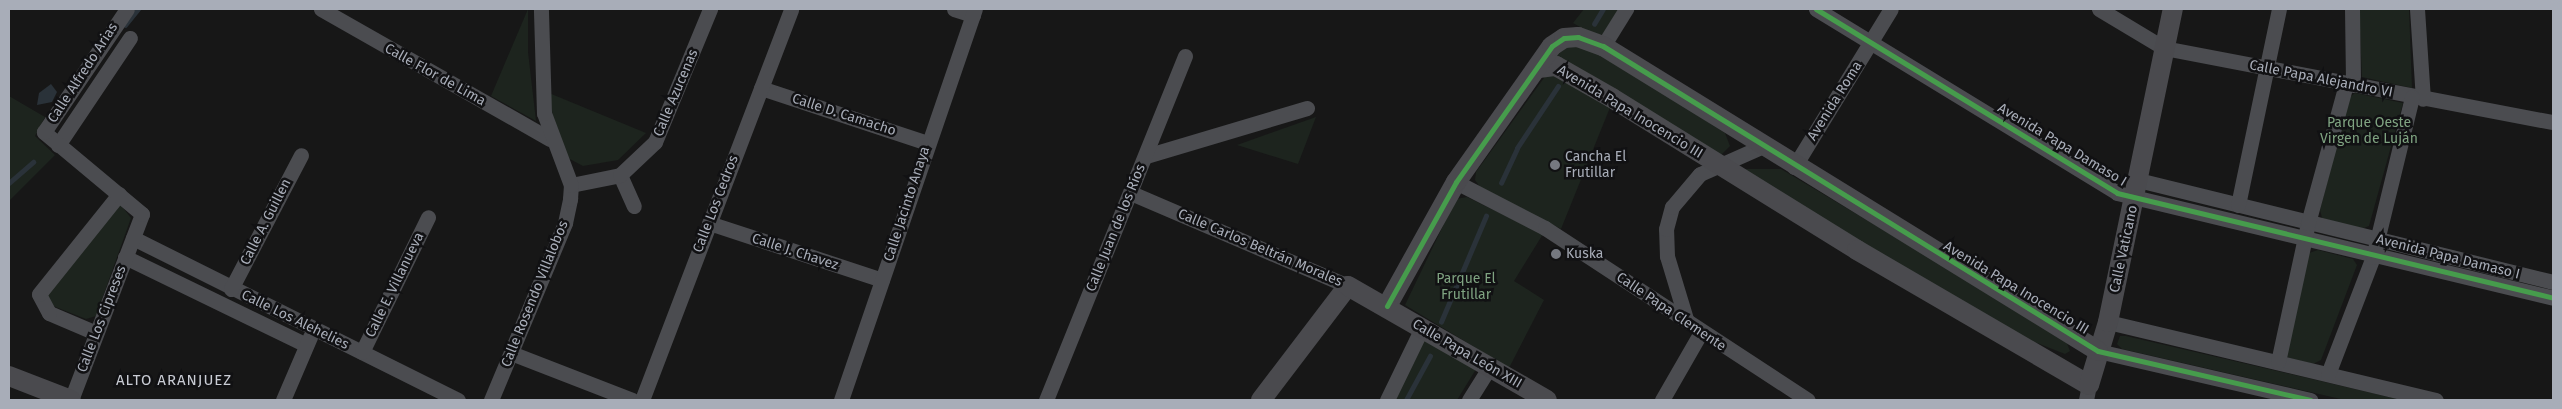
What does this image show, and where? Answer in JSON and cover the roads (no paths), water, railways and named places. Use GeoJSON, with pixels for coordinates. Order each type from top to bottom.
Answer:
{"type":"FeatureCollection","features":[{"type":"Feature","properties":{"kind":"street","name":"Calle Alfredo Arias"},"geometry":{"type":"LineString","coordinates":[[127,9],[44,132],[142,214]]}},
{"type":"Feature","properties":{"kind":"street","name":"Calle Flor de Lima"},"geometry":{"type":"LineString","coordinates":[[321,9],[550,139]]}},
{"type":"Feature","properties":{"kind":"street"},"geometry":{"type":"LineString","coordinates":[[541,9],[544,113],[550,139],[571,185],[620,175],[634,206]]}},
{"type":"Feature","properties":{"kind":"street","name":"Calle Azucenas"},"geometry":{"type":"LineString","coordinates":[[620,175],[655,142],[710,9]]}},
{"type":"Feature","properties":{"kind":"street","name":"Calle Los Cedros"},"geometry":{"type":"LineString","coordinates":[[642,400],[791,9]]}},
{"type":"Feature","properties":{"kind":"street"},"geometry":{"type":"LineString","coordinates":[[954,9],[974,12]]}},
{"type":"Feature","properties":{"kind":"street"},"geometry":{"type":"LineString","coordinates":[[1603,46],[1626,9]]}},
{"type":"Feature","properties":{"kind":"street","name":"Avenida Papa Damaso I"},"geometry":{"type":"LineString","coordinates":[[1816,9],[2117,193],[2137,189],[2238,205],[2553,282]]}},
{"type":"Feature","properties":{"kind":"street","name":"Avenida Roma"},"geometry":{"type":"LineString","coordinates":[[1794,167],[1891,9]]}},
{"type":"Feature","properties":{"kind":"street","name":"Calle Papa Alejandro VI"},"geometry":{"type":"LineString","coordinates":[[2099,9],[2164,48],[2417,98],[2553,122]]}},
{"type":"Feature","properties":{"kind":"street","name":"Calle Vaticano"},"geometry":{"type":"LineString","coordinates":[[2088,393],[2098,351],[2108,322],[2173,9]]}},
{"type":"Feature","properties":{"kind":"street"},"geometry":{"type":"LineString","coordinates":[[2238,205],[2279,9]]}},
{"type":"Feature","properties":{"kind":"street"},"geometry":{"type":"LineString","coordinates":[[2278,362],[2306,240],[2308,222],[2350,85],[2352,9]]}},
{"type":"Feature","properties":{"kind":"street"},"geometry":{"type":"LineString","coordinates":[[2328,374],[2373,257],[2417,98],[2417,9]]}},
{"type":"Feature","properties":{"kind":"street","name":"Calle Jacinto Anaya"},"geometry":{"type":"LineString","coordinates":[[841,400],[927,143],[974,12]]}},
{"type":"Feature","properties":{"kind":"street","name":"Avenida Papa Inocencio III"},"geometry":{"type":"LineString","coordinates":[[1539,68],[1552,46],[1564,38],[1578,37],[1603,46],[1794,167],[2098,351],[2310,400]]}},
{"type":"Feature","properties":{"kind":"street"},"geometry":{"type":"LineString","coordinates":[[58,145],[130,38]]}},
{"type":"Feature","properties":{"kind":"street","name":"Calle Juan de los Ríos"},"geometry":{"type":"LineString","coordinates":[[1046,400],[1185,56]]}},
{"type":"Feature","properties":{"kind":"street","name":"Avenida Papa Inocencio III"},"geometry":{"type":"LineString","coordinates":[[1539,68],[1556,66],[2088,393]]}},
{"type":"Feature","properties":{"kind":"street"},"geometry":{"type":"LineString","coordinates":[[1387,306],[1456,182],[1539,68]]}},
{"type":"Feature","properties":{"kind":"street","name":"Calle D. Camacho"},"geometry":{"type":"LineString","coordinates":[[761,88],[927,143]]}},
{"type":"Feature","properties":{"kind":"street"},"geometry":{"type":"LineString","coordinates":[[1146,156],[1307,108]]}},
{"type":"Feature","properties":{"kind":"street"},"geometry":{"type":"LineString","coordinates":[[1686,319],[1667,256],[1666,229],[1672,207],[1685,188],[1700,174],[1722,167],[1762,147]]}},
{"type":"Feature","properties":{"kind":"street","name":"Calle A. Guillen"},"geometry":{"type":"LineString","coordinates":[[231,289],[301,154]]}},
{"type":"Feature","properties":{"kind":"street","name":"Calle Papa Clemente"},"geometry":{"type":"LineString","coordinates":[[1456,182],[1544,228],[1686,319],[1700,334],[1808,400]]}},
{"type":"Feature","properties":{"kind":"street","name":"Calle Rosendo Villalobos"},"geometry":{"type":"LineString","coordinates":[[491,400],[565,223],[571,185]]}},
{"type":"Feature","properties":{"kind":"street","name":"Avenida Papa Damaso I"},"geometry":{"type":"LineString","coordinates":[[2137,189],[2306,240],[2553,298]]}},
{"type":"Feature","properties":{"kind":"street","name":"Calle Carlos Beltrán Morales"},"geometry":{"type":"LineString","coordinates":[[1131,193],[1348,286],[1387,306]]}},
{"type":"Feature","properties":{"kind":"street"},"geometry":{"type":"LineString","coordinates":[[96,333],[49,313],[39,294],[119,194]]}},
{"type":"Feature","properties":{"kind":"street","name":"Calle Los Cipreses"},"geometry":{"type":"LineString","coordinates":[[71,400],[142,214]]}},
{"type":"Feature","properties":{"kind":"street","name":"Calle E. Villanueva"},"geometry":{"type":"LineString","coordinates":[[362,352],[428,217]]}},
{"type":"Feature","properties":{"kind":"street","name":"Calle J. Chavez"},"geometry":{"type":"LineString","coordinates":[[709,223],[882,280]]}},
{"type":"Feature","properties":{"kind":"street","name":"Calle Los Alehelies"},"geometry":{"type":"LineString","coordinates":[[133,238],[313,330],[458,400]]}},
{"type":"Feature","properties":{"kind":"street"},"geometry":{"type":"LineString","coordinates":[[125,257],[306,345]]}},
{"type":"Feature","properties":{"kind":"street"},"geometry":{"type":"LineString","coordinates":[[1261,400],[1348,286]]}},
{"type":"Feature","properties":{"kind":"street","name":"Calle Papa León XIII"},"geometry":{"type":"LineString","coordinates":[[1387,306],[1547,400]]}},
{"type":"Feature","properties":{"kind":"street","name":"Avenida Papa Inocencio III"},"geometry":{"type":"LineString","coordinates":[[2108,322],[2436,400]]}},
{"type":"Feature","properties":{"kind":"street"},"geometry":{"type":"LineString","coordinates":[[1387,400],[1422,328]]}},
{"type":"Feature","properties":{"kind":"street"},"geometry":{"type":"LineString","coordinates":[[283,400],[313,330]]}},
{"type":"Feature","properties":{"kind":"street"},"geometry":{"type":"LineString","coordinates":[[1662,400],[1700,334]]}},
{"type":"Feature","properties":{"kind":"street"},"geometry":{"type":"LineString","coordinates":[[511,353],[632,400]]}},
{"type":"Feature","properties":{"kind":"street"},"geometry":{"type":"LineString","coordinates":[[1469,400],[1490,367]]}},
{"type":"Feature","properties":{"kind":"street"},"geometry":{"type":"LineString","coordinates":[[9,376],[71,400]]}},
{"type":"Feature","properties":{"kind":"waterway"},"geometry":{"type":"LineString","coordinates":[[125,25],[138,9]]}},
{"type":"Feature","properties":{"kind":"waterway"},"geometry":{"type":"LineString","coordinates":[[1594,24],[1603,9]]}},
{"type":"Feature","properties":{"kind":"waterway"},"geometry":{"type":"LineString","coordinates":[[1501,183],[1517,148],[1558,86]]}},
{"type":"Feature","properties":{"kind":"waterway"},"geometry":{"type":"LineString","coordinates":[[9,183],[33,162]]}},
{"type":"Feature","properties":{"kind":"waterway"},"geometry":{"type":"LineString","coordinates":[[1441,322],[1486,216]]}},
{"type":"Feature","properties":{"kind":"waterway"},"geometry":{"type":"LineString","coordinates":[[1406,400],[1430,356]]}},
{"type":"Feature","properties":{"kind":"place","name":"Cancha El Frutillar"},"geometry":{"type":"Point","coordinates":[1555,165]}},
{"type":"Feature","properties":{"kind":"place","name":"Kuska"},"geometry":{"type":"Point","coordinates":[1556,254]}},
{"type":"Feature","properties":{"kind":"district","name":"ALTO ARANJUEZ"},"geometry":{"type":"Point","coordinates":[174,381]}},
{"type":"Feature","properties":{"kind":"park label","name":"Parque Oeste Virgen de Luján"},"geometry":{"type":"Point","coordinates":[2369,132]}},
{"type":"Feature","properties":{"kind":"park label","name":"Parque El Frutillar"},"geometry":{"type":"Point","coordinates":[1466,288]}}]}
